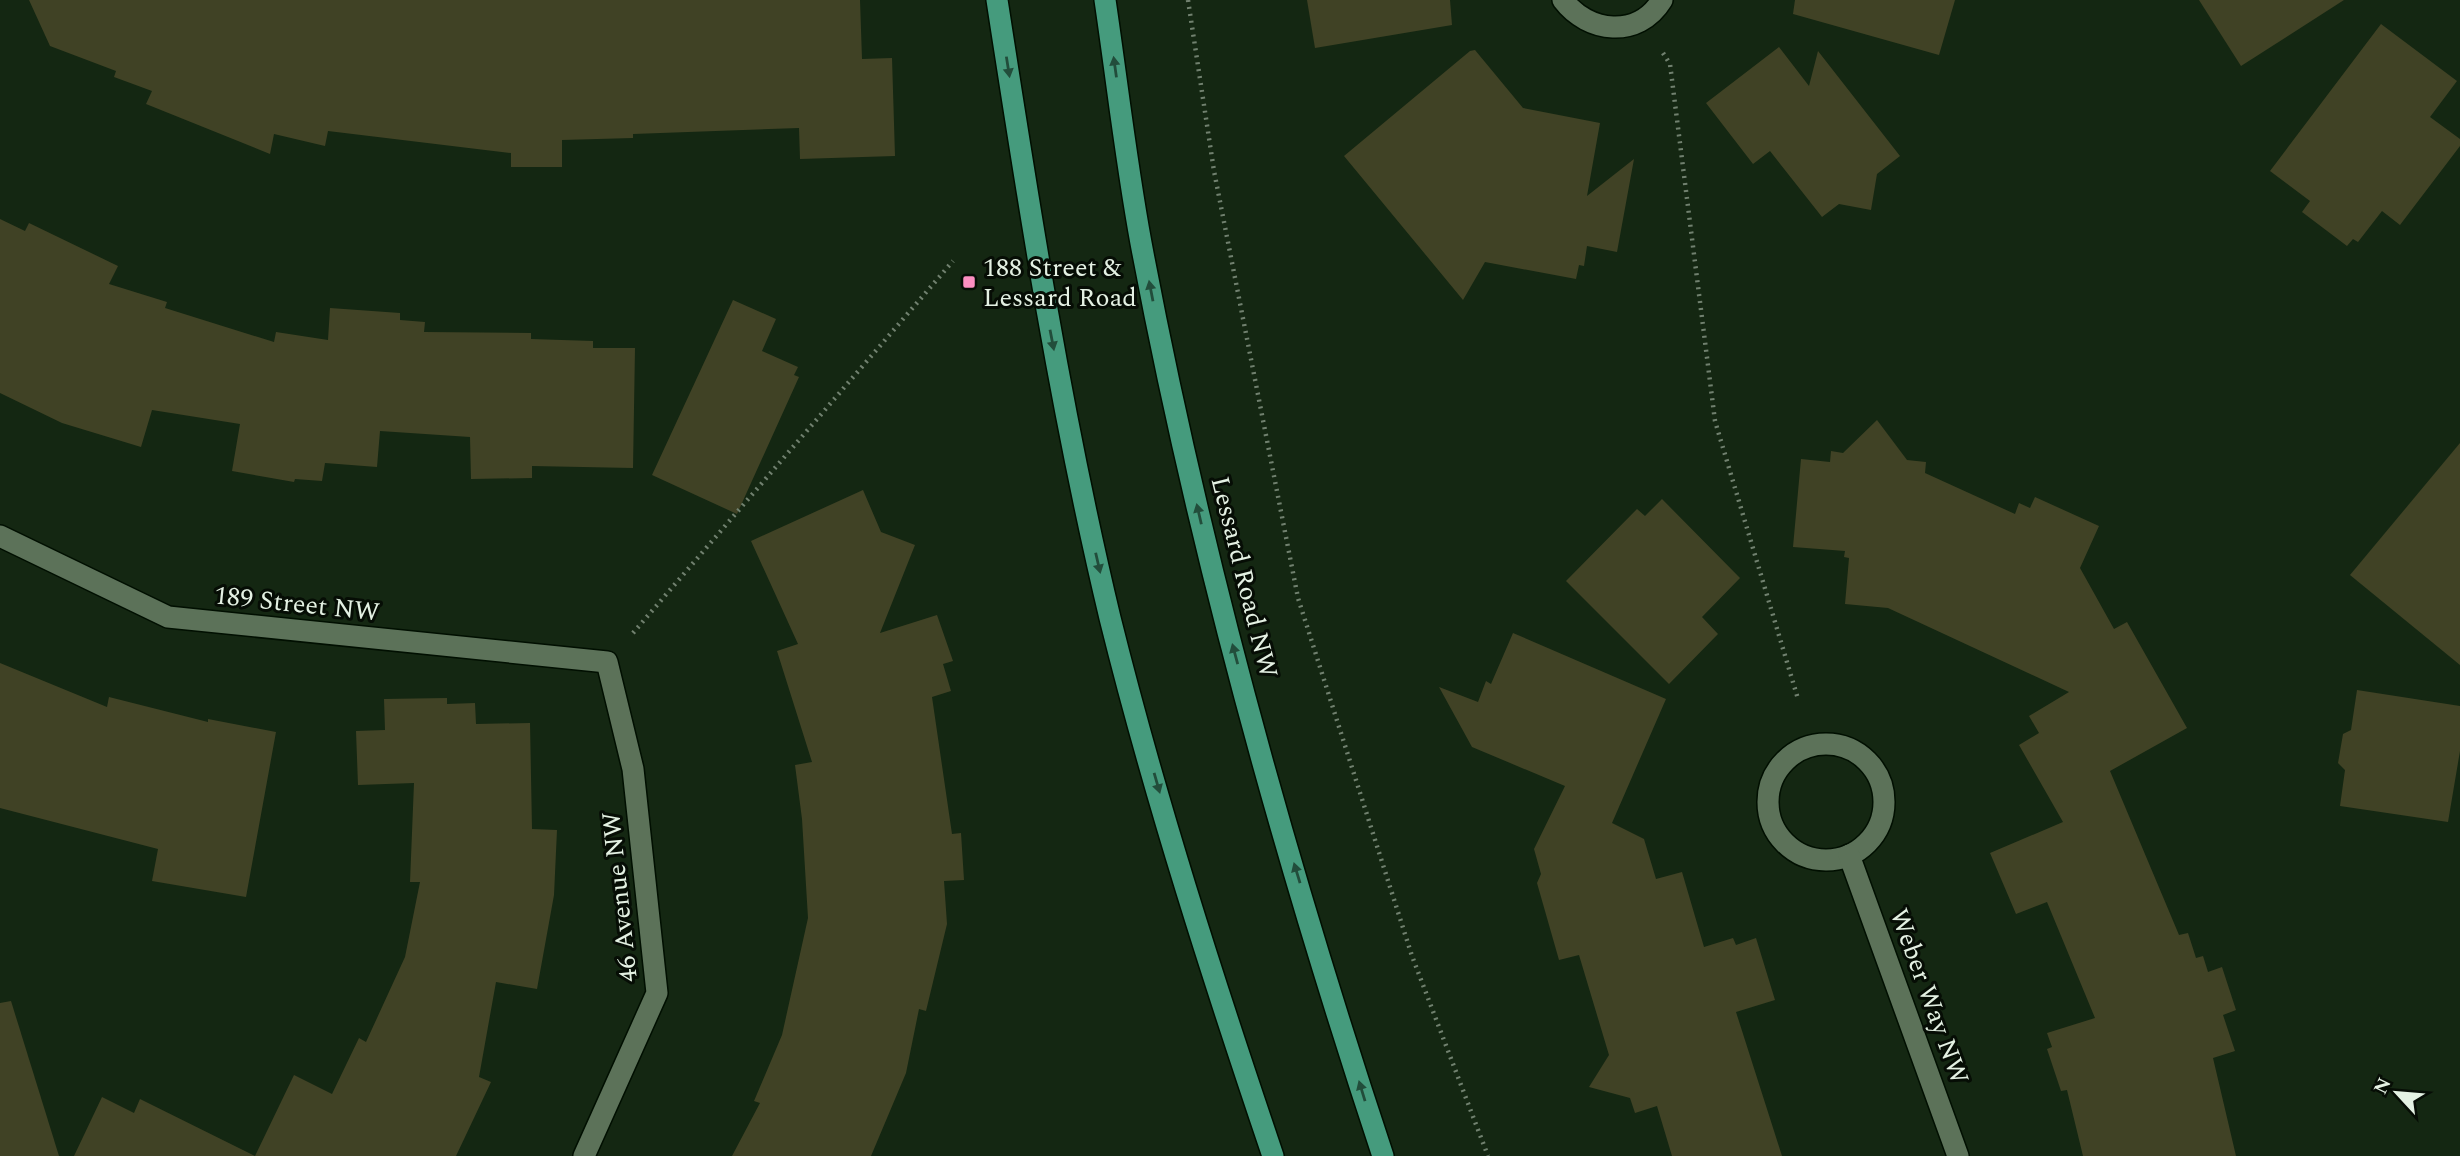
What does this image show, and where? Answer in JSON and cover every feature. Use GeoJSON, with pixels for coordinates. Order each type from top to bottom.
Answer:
{"type":"FeatureCollection","features":[{"type":"Feature","properties":{"kind":"main road"},"geometry":{"type":"LineString","coordinates":[[997,0],[1040,277],[1070,434],[1111,619],[1179,861],[1273,1156]]}},
{"type":"Feature","properties":{"kind":"main road","name":"Lessard Road NW"},"geometry":{"type":"LineString","coordinates":[[1105,0],[1141,240],[1178,426],[1215,580],[1282,825],[1383,1156]]}},
{"type":"Feature","properties":{"kind":"street"},"geometry":{"type":"LineString","coordinates":[[1563,0],[1581,19],[1608,28],[1627,26],[1643,19],[1662,0]]}},
{"type":"Feature","properties":{"kind":"street","name":"189 Street NW"},"geometry":{"type":"LineString","coordinates":[[0,536],[168,617],[607,662]]}},
{"type":"Feature","properties":{"kind":"street","name":"46 Avenue NW"},"geometry":{"type":"LineString","coordinates":[[584,1156],[657,993],[633,769],[607,662]]}},
{"type":"Feature","properties":{"kind":"street"},"geometry":{"type":"LineString","coordinates":[[1834,744],[1859,755],[1877,775],[1883,793],[1883,812],[1877,829],[1866,844],[1849,855],[1830,860],[1810,858],[1793,850],[1778,836],[1770,818],[1767,798],[1772,779],[1784,762],[1798,751],[1816,745],[1834,744]]}},
{"type":"Feature","properties":{"kind":"street","name":"Weber Way NW"},"geometry":{"type":"LineString","coordinates":[[1849,855],[1958,1156]]}},
{"type":"Feature","properties":{"kind":"path"},"geometry":{"type":"LineString","coordinates":[[1188,0],[1214,171],[1298,598],[1412,956],[1488,1156]]}},
{"type":"Feature","properties":{"kind":"path"},"geometry":{"type":"LineString","coordinates":[[1643,19],[1670,64],[1715,421],[1797,699]]}},
{"type":"Feature","properties":{"kind":"path"},"geometry":{"type":"LineString","coordinates":[[607,662],[953,261]]}},
{"type":"Feature","properties":{"kind":"building"},"geometry":{"type":"Polygon","coordinates":[[[29,0],[860,0],[862,59],[892,58],[895,156],[800,159],[799,128],[633,134],[633,138],[562,140],[562,167],[511,167],[511,153],[328,131],[325,146],[274,134],[270,154],[146,104],[152,91],[114,77],[116,71],[50,46],[29,0]]]}},
{"type":"Feature","properties":{"kind":"building"},"geometry":{"type":"Polygon","coordinates":[[[1307,0],[1450,0],[1452,25],[1315,48],[1307,0]]]}},
{"type":"Feature","properties":{"kind":"building"},"geometry":{"type":"Polygon","coordinates":[[[1795,0],[1955,0],[1939,55],[1793,14],[1795,0]]]}},
{"type":"Feature","properties":{"kind":"building"},"geometry":{"type":"Polygon","coordinates":[[[2199,0],[2344,0],[2241,66],[2199,0]]]}},
{"type":"Feature","properties":{"kind":"building"},"geometry":{"type":"Polygon","coordinates":[[[2381,24],[2457,81],[2430,117],[2460,139],[2460,146],[2400,225],[2382,211],[2358,242],[2353,239],[2347,246],[2302,212],[2310,201],[2270,171],[2381,24]]]}},
{"type":"Feature","properties":{"kind":"building"},"geometry":{"type":"Polygon","coordinates":[[[1779,47],[1809,86],[1818,51],[1900,156],[1877,174],[1871,210],[1839,204],[1822,217],[1770,151],[1753,164],[1706,103],[1779,47]]]}},
{"type":"Feature","properties":{"kind":"building"},"geometry":{"type":"Polygon","coordinates":[[[1475,50],[1523,108],[1600,123],[1587,196],[1634,159],[1617,252],[1587,246],[1584,266],[1579,265],[1576,279],[1485,262],[1463,300],[1344,156],[1470,51],[1475,50]]]}},
{"type":"Feature","properties":{"kind":"building"},"geometry":{"type":"Polygon","coordinates":[[[0,219],[25,231],[29,223],[118,266],[109,284],[167,302],[165,308],[274,342],[276,332],[328,340],[330,308],[400,313],[400,320],[425,322],[424,332],[531,333],[531,339],[593,341],[593,348],[635,348],[633,468],[532,466],[532,478],[471,479],[470,437],[380,431],[377,467],[325,463],[322,481],[295,479],[294,482],[232,471],[240,424],[152,410],[141,447],[62,423],[0,393],[0,219]]]}},
{"type":"Feature","properties":{"kind":"building"},"geometry":{"type":"Polygon","coordinates":[[[733,300],[776,319],[762,351],[798,367],[794,375],[799,377],[737,514],[652,475],[733,300]]]}},
{"type":"Feature","properties":{"kind":"building"},"geometry":{"type":"Polygon","coordinates":[[[1877,420],[1907,460],[1926,462],[1925,473],[2015,514],[2019,503],[2030,508],[2035,497],[2099,526],[2080,568],[2114,629],[2127,622],[2187,728],[2110,771],[2179,935],[2188,933],[2196,958],[2203,956],[2208,972],[2222,967],[2236,1010],[2223,1015],[2235,1051],[2213,1058],[2236,1156],[2083,1156],[2067,1090],[2061,1091],[2047,1049],[2052,1047],[2047,1033],[2095,1018],[2047,902],[2016,914],[1990,853],[2063,822],[2019,745],[2039,733],[2029,716],[2069,692],[1888,608],[1845,604],[1849,558],[1844,557],[1845,551],[1793,547],[1801,459],[1830,462],[1831,451],[1843,453],[1877,420]]]}},
{"type":"Feature","properties":{"kind":"building"},"geometry":{"type":"Polygon","coordinates":[[[2460,443],[2460,665],[2350,575],[2460,443]]]}},
{"type":"Feature","properties":{"kind":"building"},"geometry":{"type":"Polygon","coordinates":[[[863,490],[881,532],[915,545],[880,633],[937,615],[953,661],[943,664],[951,691],[932,697],[952,834],[961,833],[964,880],[944,881],[947,924],[926,1011],[919,1009],[906,1073],[871,1156],[732,1156],[760,1103],[754,1101],[782,1035],[808,918],[802,819],[795,765],[812,762],[777,651],[798,644],[751,541],[863,490]]]}},
{"type":"Feature","properties":{"kind":"building"},"geometry":{"type":"Polygon","coordinates":[[[1662,499],[1740,578],[1702,617],[1718,634],[1669,684],[1566,581],[1637,509],[1645,516],[1662,499]]]}},
{"type":"Feature","properties":{"kind":"building"},"geometry":{"type":"Polygon","coordinates":[[[1513,633],[1666,699],[1612,823],[1644,839],[1656,879],[1682,872],[1704,947],[1733,938],[1736,945],[1756,938],[1775,1000],[1736,1012],[1782,1156],[1672,1156],[1657,1106],[1635,1113],[1630,1098],[1589,1087],[1609,1055],[1579,955],[1559,960],[1537,883],[1541,874],[1534,849],[1565,786],[1472,747],[1439,687],[1478,702],[1486,681],[1491,684],[1513,633]]]}},
{"type":"Feature","properties":{"kind":"building"},"geometry":{"type":"Polygon","coordinates":[[[0,663],[107,707],[109,697],[208,722],[208,719],[276,732],[246,897],[152,881],[158,849],[0,808],[0,663]]]}},
{"type":"Feature","properties":{"kind":"building"},"geometry":{"type":"Polygon","coordinates":[[[2357,690],[2460,706],[2460,751],[2448,822],[2340,806],[2345,770],[2338,763],[2343,734],[2351,730],[2357,690]]]}},
{"type":"Feature","properties":{"kind":"building"},"geometry":{"type":"Polygon","coordinates":[[[447,698],[447,704],[475,703],[476,724],[530,723],[532,829],[557,830],[554,895],[537,989],[496,982],[479,1077],[491,1082],[456,1156],[255,1156],[294,1075],[332,1094],[359,1038],[366,1042],[405,957],[420,882],[410,882],[414,783],[358,785],[356,731],[385,730],[384,699],[447,698]]]}},
{"type":"Feature","properties":{"kind":"building"},"geometry":{"type":"Polygon","coordinates":[[[11,1001],[59,1156],[0,1156],[0,1003],[11,1001]]]}},
{"type":"Feature","properties":{"kind":"building"},"geometry":{"type":"Polygon","coordinates":[[[102,1097],[134,1113],[140,1099],[255,1156],[74,1156],[102,1097]]]}},
{"type":"Feature","properties":{"kind":"place","name":"188 Street & Lessard Road"},"geometry":{"type":"Point","coordinates":[969,282]}}]}
